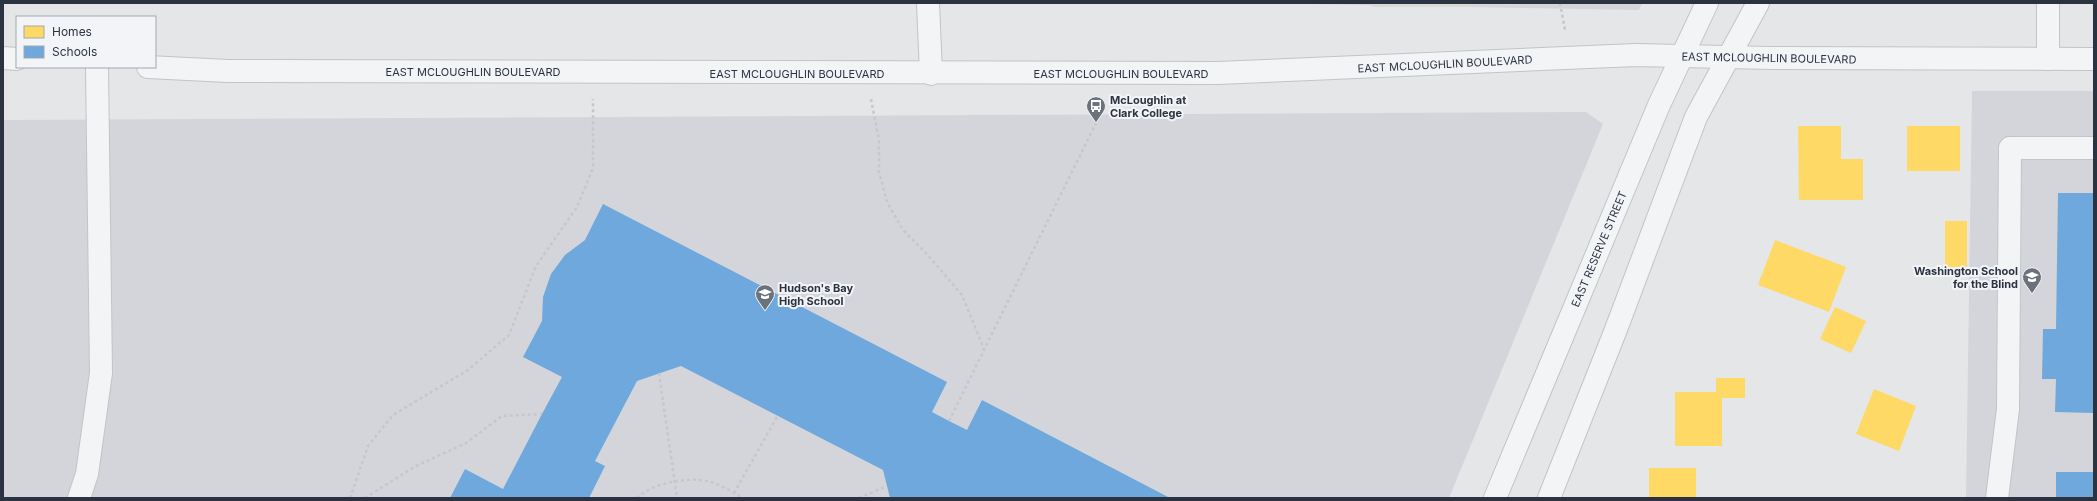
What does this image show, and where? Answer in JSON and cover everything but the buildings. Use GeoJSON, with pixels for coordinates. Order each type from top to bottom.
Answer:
{"type":"FeatureCollection","features":[{"type":"Feature","properties":{"kind":"street"},"geometry":{"type":"LineString","coordinates":[[928,3],[931,74]]}},
{"type":"Feature","properties":{"kind":"street","name":"EAST RESERVE STREET"},"geometry":{"type":"LineString","coordinates":[[1495,498],[1656,112],[1707,3]]}},
{"type":"Feature","properties":{"kind":"street"},"geometry":{"type":"LineString","coordinates":[[1549,498],[1616,332],[1696,118],[1758,3]]}},
{"type":"Feature","properties":{"kind":"street"},"geometry":{"type":"LineString","coordinates":[[2048,3],[2048,59]]}},
{"type":"Feature","properties":{"kind":"street","name":"EAST MCLOUGHLIN BOULEVARD"},"geometry":{"type":"LineString","coordinates":[[156,67],[236,71],[931,74],[1218,73],[1636,55],[1727,58],[2094,59]]}},
{"type":"Feature","properties":{"kind":"street"},"geometry":{"type":"LineString","coordinates":[[3,58],[16,59]]}},
{"type":"Feature","properties":{"kind":"street"},"geometry":{"type":"LineString","coordinates":[[79,498],[87,474],[101,373],[97,68]]}},
{"type":"Feature","properties":{"kind":"street"},"geometry":{"type":"LineString","coordinates":[[1997,498],[2008,409],[2010,148],[2094,148]]}},
{"type":"Feature","properties":{"kind":"path"},"geometry":{"type":"LineString","coordinates":[[350,498],[368,446],[393,415],[468,370],[509,335],[536,266],[577,207],[592,168],[593,72]]}},
{"type":"Feature","properties":{"kind":"path"},"geometry":{"type":"LineString","coordinates":[[871,97],[879,140],[879,172],[887,202],[903,230],[926,253],[962,295],[984,349]]}},
{"type":"Feature","properties":{"kind":"path"},"geometry":{"type":"LineString","coordinates":[[949,421],[1096,123]]}},
{"type":"Feature","properties":{"kind":"path"},"geometry":{"type":"LineString","coordinates":[[659,373],[676,498]]}},
{"type":"Feature","properties":{"kind":"path"},"geometry":{"type":"LineString","coordinates":[[365,498],[414,467],[466,443],[502,416],[542,414]]}},
{"type":"Feature","properties":{"kind":"path"},"geometry":{"type":"LineString","coordinates":[[734,493],[778,415]]}},
{"type":"Feature","properties":{"kind":"path"},"geometry":{"type":"LineString","coordinates":[[637,498],[642,494],[673,481],[707,481],[742,498]]}},
{"type":"Feature","properties":{"kind":"path"},"geometry":{"type":"LineString","coordinates":[[860,498],[887,486]]}},
{"type":"Feature","properties":{"kind":"shaded area"},"geometry":{"type":"Polygon","coordinates":[[[1259,3],[1642,3],[1639,10],[1259,3]]]}},
{"type":"Feature","properties":{"kind":"shaded area"},"geometry":{"type":"Polygon","coordinates":[[[1370,3],[1525,3],[1520,6],[1373,7],[1370,3]]]}},
{"type":"Feature","properties":{"kind":"shaded area","name":"Washington School for the Blind"},"geometry":{"type":"Polygon","coordinates":[[[1972,91],[2094,91],[2094,498],[1966,498],[1972,91]]]}},
{"type":"Feature","properties":{"kind":"shaded area","name":"Hudson's Bay High School"},"geometry":{"type":"Polygon","coordinates":[[[1586,112],[1603,124],[1449,498],[3,498],[3,120],[1586,112]]]}},
{"type":"Feature","properties":{"kind":"place","name":"McLoughlin at Clark College"},"geometry":{"type":"Point","coordinates":[1096,123]}},
{"type":"Feature","properties":{"kind":"place","name":"Washington School for the Blind"},"geometry":{"type":"Point","coordinates":[2032,294]}},
{"type":"Feature","properties":{"kind":"place","name":"Hudson's Bay High School"},"geometry":{"type":"Point","coordinates":[765,311]}}]}
